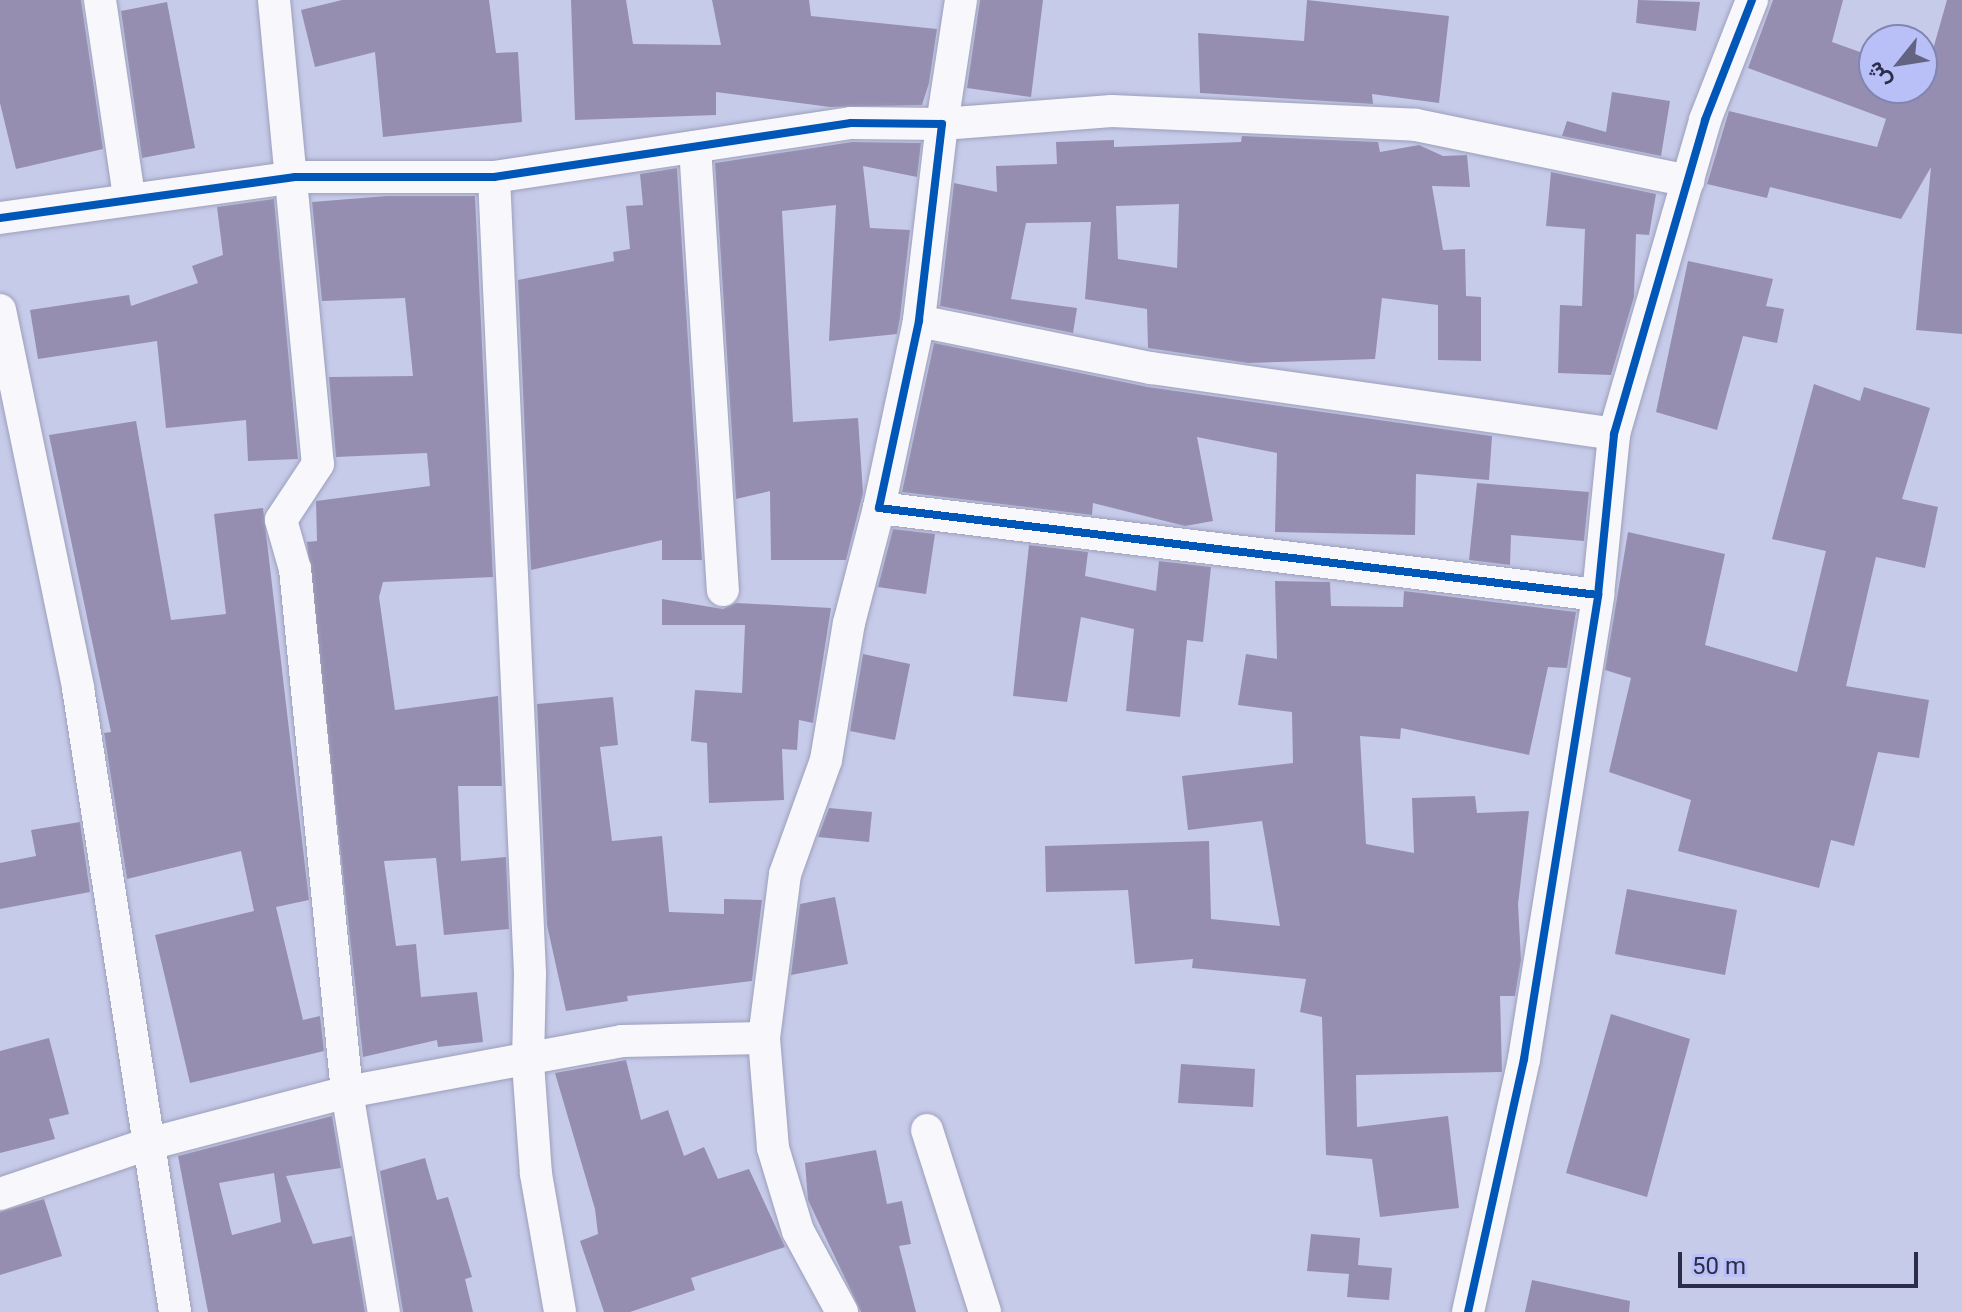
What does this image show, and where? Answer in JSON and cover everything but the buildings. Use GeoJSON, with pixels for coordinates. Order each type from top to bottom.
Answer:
{"type":"FeatureCollection","features":[{"type":"Feature","properties":{"kind":"street"},"geometry":{"type":"LineString","coordinates":[[100,0],[129,197]]}},
{"type":"Feature","properties":{"kind":"street"},"geometry":{"type":"LineString","coordinates":[[274,0],[295,177],[318,464],[281,520],[295,569],[347,1092],[384,1312]]}},
{"type":"Feature","properties":{"kind":"street"},"geometry":{"type":"LineString","coordinates":[[842,1312],[798,1231],[773,1148],[764,1038],[785,874],[826,760],[849,623],[879,508],[919,321],[942,124],[961,0]]}},
{"type":"Feature","properties":{"kind":"street"},"geometry":{"type":"LineString","coordinates":[[1468,1312],[1524,1059],[1598,595],[1614,434],[1688,181],[1752,0]]}},
{"type":"Feature","properties":{"kind":"street"},"geometry":{"type":"LineString","coordinates":[[0,218],[129,197],[295,177],[494,177],[851,123],[942,124],[1112,111],[1416,125],[1688,181]]}},
{"type":"Feature","properties":{"kind":"street"},"geometry":{"type":"LineString","coordinates":[[695,147],[723,590]]}},
{"type":"Feature","properties":{"kind":"street"},"geometry":{"type":"LineString","coordinates":[[494,177],[530,974],[528,1063],[536,1174],[560,1312]]}},
{"type":"Feature","properties":{"kind":"street"},"geometry":{"type":"LineString","coordinates":[[0,310],[78,688],[145,1145],[175,1312]]}},
{"type":"Feature","properties":{"kind":"street"},"geometry":{"type":"LineString","coordinates":[[919,321],[1151,368],[1614,434]]}},
{"type":"Feature","properties":{"kind":"street"},"geometry":{"type":"LineString","coordinates":[[879,508],[1598,595]]}},
{"type":"Feature","properties":{"kind":"street"},"geometry":{"type":"LineString","coordinates":[[0,1194],[145,1145],[347,1092],[528,1063],[622,1041],[764,1038]]}},
{"type":"Feature","properties":{"kind":"street"},"geometry":{"type":"LineString","coordinates":[[927,1130],[985,1312]]}},
{"type":"Feature","properties":{"kind":"cycle path"},"geometry":{"type":"LineString","coordinates":[[1468,1312],[1524,1059],[1598,595],[1614,434],[1705,120],[1752,0]]}},
{"type":"Feature","properties":{"kind":"cycle path"},"geometry":{"type":"LineString","coordinates":[[0,218],[295,177],[494,177],[851,123],[942,124],[919,321],[879,508],[1598,595]]}}]}
